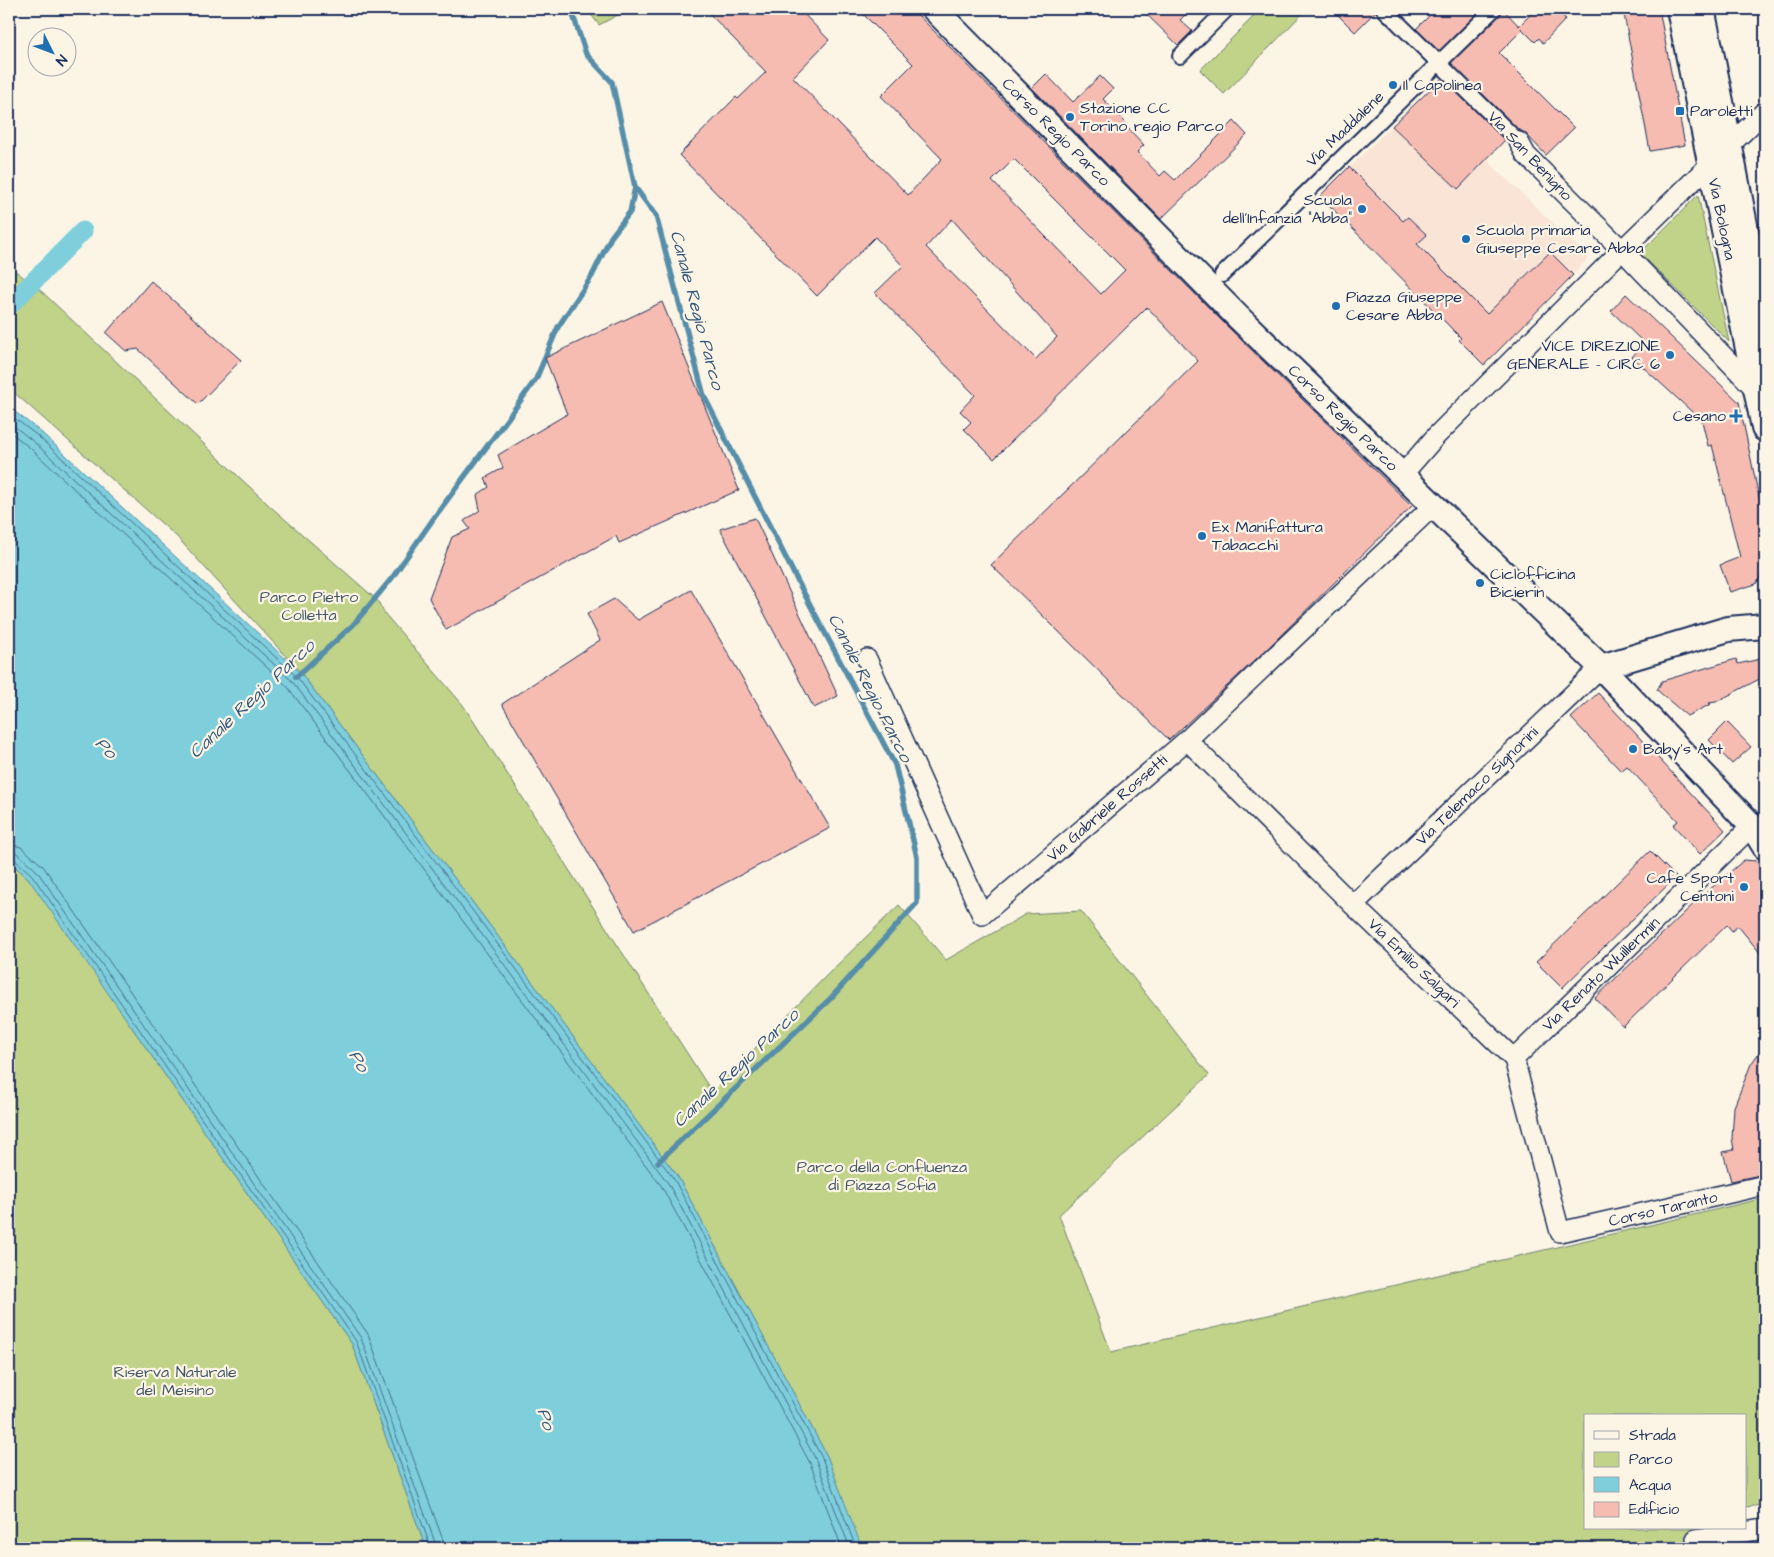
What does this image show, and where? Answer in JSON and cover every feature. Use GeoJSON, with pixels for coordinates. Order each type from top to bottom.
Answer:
{"type":"FeatureCollection","features":[{"type":"Feature","properties":{"kind":"main road","name":"Via Bologna"},"geometry":{"type":"LineString","coordinates":[[1680,9],[1765,428]]}},
{"type":"Feature","properties":{"kind":"main road","name":"Via Bologna"},"geometry":{"type":"LineString","coordinates":[[1701,9],[1730,146],[1742,220],[1765,331]]}},
{"type":"Feature","properties":{"kind":"street","name":"Corso Regio Parco"},"geometry":{"type":"LineString","coordinates":[[934,9],[1238,317],[1602,666],[1759,830],[1765,847]]}},
{"type":"Feature","properties":{"kind":"street"},"geometry":{"type":"LineString","coordinates":[[1180,56],[1227,9]]}},
{"type":"Feature","properties":{"kind":"street","name":"Via San Benigno"},"geometry":{"type":"LineString","coordinates":[[1384,9],[1518,142],[1526,155],[1622,250],[1758,392]]}},
{"type":"Feature","properties":{"kind":"street","name":"Via Maddalene"},"geometry":{"type":"LineString","coordinates":[[1222,275],[1494,9]]}},
{"type":"Feature","properties":{"kind":"street"},"geometry":{"type":"LineString","coordinates":[[1402,475],[1437,436],[1622,250],[1765,111]]}},
{"type":"Feature","properties":{"kind":"street","name":"Via Gabriele Rossetti"},"geometry":{"type":"LineString","coordinates":[[867,659],[982,915],[1187,740],[1434,505]]}},
{"type":"Feature","properties":{"kind":"street"},"geometry":{"type":"LineString","coordinates":[[1728,629],[1749,615],[1765,609]]}},
{"type":"Feature","properties":{"kind":"street"},"geometry":{"type":"LineString","coordinates":[[1602,666],[1728,629],[1765,626]]}},
{"type":"Feature","properties":{"kind":"street","name":"Via Telemaco Signorini"},"geometry":{"type":"LineString","coordinates":[[1353,905],[1602,666]]}},
{"type":"Feature","properties":{"kind":"street","name":"Via Emilio Salgari"},"geometry":{"type":"LineString","coordinates":[[1187,740],[1353,905],[1514,1059]]}},
{"type":"Feature","properties":{"kind":"street","name":"Via Renato Wuillermin"},"geometry":{"type":"LineString","coordinates":[[1514,1059],[1759,830]]}},
{"type":"Feature","properties":{"kind":"street","name":"Corso Taranto"},"geometry":{"type":"LineString","coordinates":[[1514,1059],[1560,1232],[1765,1185]]}},
{"type":"Feature","properties":{"kind":"street"},"geometry":{"type":"LineString","coordinates":[[1696,1539],[1765,1529]]}},
{"type":"Feature","properties":{"kind":"shaded area","name":"Scuola primaria Giuseppe Cesare Abba"},"geometry":{"type":"Polygon","coordinates":[[[1392,126],[1458,189],[1486,159],[1589,258],[1484,365],[1459,340],[1461,338],[1320,196],[1392,126]]]}},
{"type":"Feature","properties":{"kind":"green space"},"geometry":{"type":"Polygon","coordinates":[[[587,9],[629,9],[599,25],[587,9]]]}},
{"type":"Feature","properties":{"kind":"green space"},"geometry":{"type":"Polygon","coordinates":[[[1261,9],[1307,9],[1224,94],[1200,70],[1261,9]]]}},
{"type":"Feature","properties":{"kind":"green space"},"geometry":{"type":"Polygon","coordinates":[[[1698,195],[1729,342],[1640,253],[1698,195]]]}},
{"type":"Feature","properties":{"kind":"green space","name":"Parco della Confluenza di Piazza Sofia"},"geometry":{"type":"Polygon","coordinates":[[[9,266],[40,290],[271,507],[377,600],[385,614],[463,705],[712,1092],[899,905],[946,960],[1026,914],[1081,911],[1209,1075],[1059,1215],[1111,1352],[1765,1198],[1765,1505],[1746,1507],[1746,1414],[1584,1414],[1584,1530],[1708,1530],[1711,1548],[861,1548],[827,1456],[678,1177],[301,673],[177,537],[9,388],[9,266]]]}},
{"type":"Feature","properties":{"kind":"green space","name":"Riserva Naturale del Meisino"},"geometry":{"type":"Polygon","coordinates":[[[9,861],[28,878],[87,955],[133,1029],[352,1344],[426,1548],[9,1548],[9,861]]]}},
{"type":"Feature","properties":{"kind":"water","name":"Po"},"geometry":{"type":"Polygon","coordinates":[[[9,407],[42,433],[301,673],[678,1177],[827,1456],[862,1548],[426,1548],[352,1344],[28,878],[9,861],[9,407]]]}},
{"type":"Feature","properties":{"kind":"building"},"geometry":{"type":"Polygon","coordinates":[[[705,9],[799,9],[829,40],[793,77],[908,195],[942,159],[881,96],[913,64],[858,9],[912,9],[1228,327],[1412,506],[1269,647],[1169,740],[991,565],[1198,361],[1147,307],[994,459],[964,429],[971,422],[960,411],[975,395],[875,293],[903,266],[875,237],[817,296],[679,155],[736,97],[738,99],[766,72],[705,9]],[[1014,159],[992,181],[1101,294],[1125,270],[1014,159]],[[952,219],[926,247],[1036,359],[1057,337],[952,219]]]}},
{"type":"Feature","properties":{"kind":"building"},"geometry":{"type":"Polygon","coordinates":[[[1141,9],[1191,9],[1180,20],[1192,31],[1178,45],[1141,9]]]}},
{"type":"Feature","properties":{"kind":"building"},"geometry":{"type":"Polygon","coordinates":[[[1332,9],[1375,9],[1376,11],[1355,32],[1332,9]]]}},
{"type":"Feature","properties":{"kind":"building"},"geometry":{"type":"Polygon","coordinates":[[[1436,9],[1482,9],[1439,51],[1416,29],[1436,9]]]}},
{"type":"Feature","properties":{"kind":"building"},"geometry":{"type":"Polygon","coordinates":[[[1503,9],[1519,26],[1536,9],[1555,9],[1566,19],[1543,43],[1539,38],[1535,42],[1521,28],[1522,30],[1499,53],[1574,128],[1546,155],[1451,63],[1500,15],[1503,9]]]}},
{"type":"Feature","properties":{"kind":"building"},"geometry":{"type":"Polygon","coordinates":[[[1623,9],[1659,9],[1685,145],[1650,151],[1623,9]]]}},
{"type":"Feature","properties":{"kind":"building"},"geometry":{"type":"Polygon","coordinates":[[[1046,74],[1073,102],[1100,76],[1113,89],[1103,99],[1144,145],[1137,152],[1160,176],[1165,171],[1175,180],[1234,121],[1247,135],[1161,219],[1032,88],[1046,74]]]}},
{"type":"Feature","properties":{"kind":"building"},"geometry":{"type":"Polygon","coordinates":[[[1442,78],[1505,140],[1458,189],[1392,126],[1442,78]]]}},
{"type":"Feature","properties":{"kind":"building"},"geometry":{"type":"Polygon","coordinates":[[[1349,167],[1403,221],[1408,217],[1427,235],[1417,244],[1487,314],[1550,252],[1573,275],[1484,365],[1459,340],[1461,338],[1320,196],[1349,167]]]}},
{"type":"Feature","properties":{"kind":"building"},"geometry":{"type":"Polygon","coordinates":[[[151,281],[241,360],[198,404],[138,349],[126,351],[106,333],[151,281]]]}},
{"type":"Feature","properties":{"kind":"building"},"geometry":{"type":"Polygon","coordinates":[[[1626,294],[1739,402],[1765,526],[1765,569],[1756,584],[1730,592],[1720,565],[1740,557],[1712,445],[1708,446],[1702,421],[1632,357],[1644,343],[1611,311],[1626,294]]]}},
{"type":"Feature","properties":{"kind":"building"},"geometry":{"type":"Polygon","coordinates":[[[662,302],[739,490],[619,543],[616,536],[446,630],[429,598],[452,537],[470,529],[464,521],[480,510],[477,495],[489,487],[485,478],[503,468],[498,455],[567,414],[545,358],[662,302]]]}},
{"type":"Feature","properties":{"kind":"building"},"geometry":{"type":"Polygon","coordinates":[[[755,518],[838,696],[814,708],[720,529],[755,518]]]}},
{"type":"Feature","properties":{"kind":"building"},"geometry":{"type":"Polygon","coordinates":[[[691,590],[830,828],[634,931],[502,704],[600,640],[587,614],[614,599],[638,620],[691,590]]]}},
{"type":"Feature","properties":{"kind":"building"},"geometry":{"type":"Polygon","coordinates":[[[1765,658],[1765,676],[1716,702],[1709,703],[1711,704],[1687,716],[1657,690],[1662,681],[1736,659],[1738,664],[1765,658]]]}},
{"type":"Feature","properties":{"kind":"building"},"geometry":{"type":"Polygon","coordinates":[[[1598,693],[1725,830],[1700,854],[1673,825],[1678,821],[1627,766],[1621,771],[1571,718],[1598,693]]]}},
{"type":"Feature","properties":{"kind":"building"},"geometry":{"type":"Polygon","coordinates":[[[1727,722],[1751,747],[1732,764],[1709,740],[1727,722]]]}},
{"type":"Feature","properties":{"kind":"building"},"geometry":{"type":"Polygon","coordinates":[[[1650,851],[1676,877],[1562,988],[1536,962],[1650,851]]]}},
{"type":"Feature","properties":{"kind":"building"},"geometry":{"type":"Polygon","coordinates":[[[1744,860],[1756,861],[1765,872],[1765,959],[1738,926],[1732,931],[1727,925],[1623,1027],[1595,998],[1702,896],[1744,860]]]}},
{"type":"Feature","properties":{"kind":"building"},"geometry":{"type":"Polygon","coordinates":[[[1765,1044],[1765,1174],[1731,1181],[1723,1152],[1734,1150],[1732,1138],[1734,1107],[1751,1064],[1765,1044]]]}},
{"type":"Feature","properties":{"kind":"waterway","name":"Canale Regio Parco"},"geometry":{"type":"LineString","coordinates":[[296,677],[353,625],[392,578],[508,418],[536,379],[558,327],[592,276],[611,237],[630,212],[635,187],[612,82],[586,54],[571,9]]}},
{"type":"Feature","properties":{"kind":"waterway","name":"Canale Regio Parco"},"geometry":{"type":"LineString","coordinates":[[635,187],[656,216],[704,396],[797,580],[895,765],[917,857],[917,903],[830,999],[658,1162]]}},
{"type":"Feature","properties":{"kind":"waterway"},"geometry":{"type":"LineString","coordinates":[[9,306],[83,231]]}},
{"type":"Feature","properties":{"kind":"place","name":"Il Capolinea"},"geometry":{"type":"Point","coordinates":[1393,85]}},
{"type":"Feature","properties":{"kind":"place","name":"Paroletti"},"geometry":{"type":"Point","coordinates":[1680,111]}},
{"type":"Feature","properties":{"kind":"place","name":"Stazione CC Torino regio Parco"},"geometry":{"type":"Point","coordinates":[1070,117]}},
{"type":"Feature","properties":{"kind":"place","name":"Scuola dell'Infanzia \"Abba\""},"geometry":{"type":"Point","coordinates":[1362,209]}},
{"type":"Feature","properties":{"kind":"place","name":"Scuola primaria Giuseppe Cesare Abba"},"geometry":{"type":"Point","coordinates":[1466,239]}},
{"type":"Feature","properties":{"kind":"place","name":"Piazza Giuseppe Cesare Abba"},"geometry":{"type":"Point","coordinates":[1336,306]}},
{"type":"Feature","properties":{"kind":"place","name":"VICE DIREZIONE GENERALE - CIRC 6"},"geometry":{"type":"Point","coordinates":[1670,355]}},
{"type":"Feature","properties":{"kind":"place","name":"Cesano"},"geometry":{"type":"Point","coordinates":[1736,416]}},
{"type":"Feature","properties":{"kind":"place","name":"Ex Manifattura Tabacchi"},"geometry":{"type":"Point","coordinates":[1202,536]}},
{"type":"Feature","properties":{"kind":"place","name":"Ciclofficina Bicierin"},"geometry":{"type":"Point","coordinates":[1480,583]}},
{"type":"Feature","properties":{"kind":"place","name":"Baby's Art"},"geometry":{"type":"Point","coordinates":[1633,749]}},
{"type":"Feature","properties":{"kind":"place","name":"Cafe Sport Centoni"},"geometry":{"type":"Point","coordinates":[1744,887]}},
{"type":"Feature","properties":{"kind":"park label","name":"Parco Pietro Colletta"},"geometry":{"type":"Point","coordinates":[309,606]}}]}
